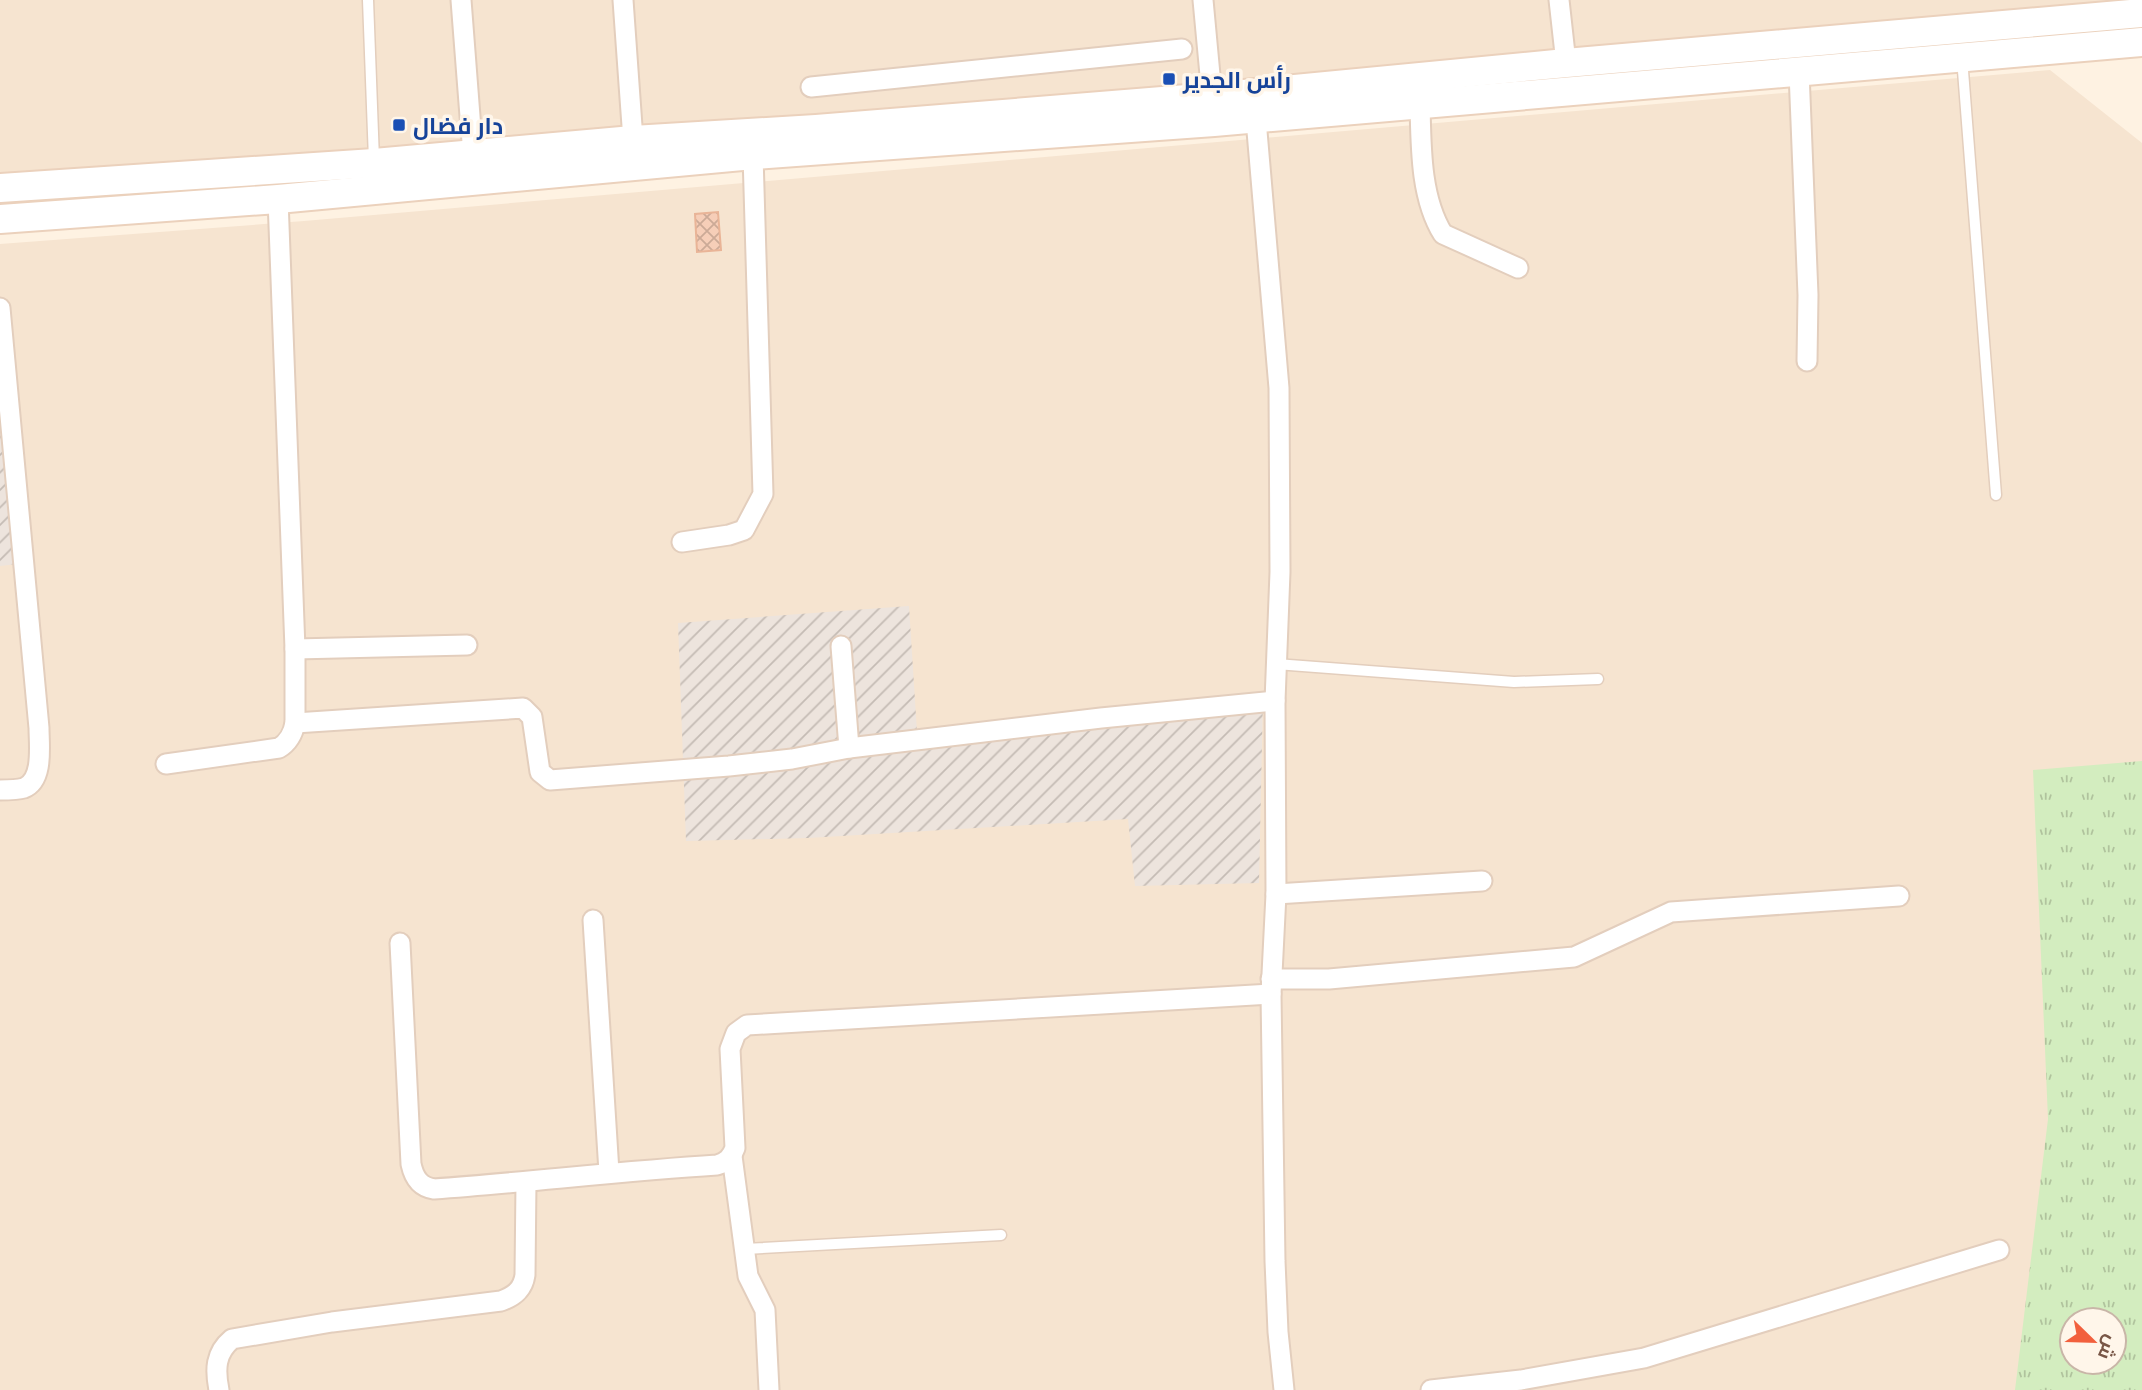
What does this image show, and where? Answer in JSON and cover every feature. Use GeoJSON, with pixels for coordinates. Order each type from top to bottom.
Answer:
{"type":"FeatureCollection","features":[{"type":"Feature","properties":{"kind":"main road"},"geometry":{"type":"LineString","coordinates":[[0,219],[278,200],[753,155],[1213,110],[1566,63],[2142,13]]}},
{"type":"Feature","properties":{"kind":"main road"},"geometry":{"type":"LineString","coordinates":[[1255,105],[1420,103],[2142,42]]}},
{"type":"Feature","properties":{"kind":"main road"},"geometry":{"type":"LineString","coordinates":[[0,188],[374,163],[633,140],[1213,110]]}},
{"type":"Feature","properties":{"kind":"street"},"geometry":{"type":"LineString","coordinates":[[461,0],[473,155]]}},
{"type":"Feature","properties":{"kind":"street"},"geometry":{"type":"LineString","coordinates":[[623,0],[633,140]]}},
{"type":"Feature","properties":{"kind":"street"},"geometry":{"type":"LineString","coordinates":[[1203,0],[1213,110]]}},
{"type":"Feature","properties":{"kind":"street"},"geometry":{"type":"LineString","coordinates":[[1559,0],[1566,63]]}},
{"type":"Feature","properties":{"kind":"street"},"geometry":{"type":"LineString","coordinates":[[811,86],[1181,50]]}},
{"type":"Feature","properties":{"kind":"street"},"geometry":{"type":"LineString","coordinates":[[1799,72],[1808,295],[1807,361]]}},
{"type":"Feature","properties":{"kind":"street"},"geometry":{"type":"LineString","coordinates":[[1420,103],[1421,147],[1427,189],[1438,226],[1443,234],[1518,268]]}},
{"type":"Feature","properties":{"kind":"street"},"geometry":{"type":"LineString","coordinates":[[1255,105],[1279,388],[1280,572],[1275,701],[1276,894],[1271,987],[1275,1261],[1284,1390]]}},
{"type":"Feature","properties":{"kind":"street"},"geometry":{"type":"LineString","coordinates":[[682,542],[744,530],[763,495],[753,155]]}},
{"type":"Feature","properties":{"kind":"street"},"geometry":{"type":"LineString","coordinates":[[166,764],[279,748],[287,743],[295,723],[295,649],[278,200]]}},
{"type":"Feature","properties":{"kind":"street"},"geometry":{"type":"LineString","coordinates":[[0,308],[39,728],[38,769],[35,777],[23,788],[0,790]]}},
{"type":"Feature","properties":{"kind":"street"},"geometry":{"type":"LineString","coordinates":[[295,649],[467,645]]}},
{"type":"Feature","properties":{"kind":"street"},"geometry":{"type":"LineString","coordinates":[[841,646],[849,748]]}},
{"type":"Feature","properties":{"kind":"street"},"geometry":{"type":"LineString","coordinates":[[295,723],[523,708],[533,717],[540,772],[550,779],[729,766],[792,759],[849,748],[1101,718],[1275,701]]}},
{"type":"Feature","properties":{"kind":"street"},"geometry":{"type":"LineString","coordinates":[[1276,894],[1482,881]]}},
{"type":"Feature","properties":{"kind":"street"},"geometry":{"type":"LineString","coordinates":[[400,943],[411,1164],[414,1176],[426,1188],[434,1189],[609,1172],[717,1165],[726,1162],[735,1149],[730,1049],[736,1033],[747,1025],[1271,987],[1329,979],[1574,957],[1671,912],[1899,896]]}},
{"type":"Feature","properties":{"kind":"street"},"geometry":{"type":"LineString","coordinates":[[593,920],[609,1172]]}},
{"type":"Feature","properties":{"kind":"street"},"geometry":{"type":"LineString","coordinates":[[732,1156],[748,1276],[765,1310],[769,1390]]}},
{"type":"Feature","properties":{"kind":"street"},"geometry":{"type":"LineString","coordinates":[[219,1390],[217,1362],[224,1345],[232,1339],[332,1322],[501,1301],[516,1294],[526,1275],[526,1182]]}},
{"type":"Feature","properties":{"kind":"street"},"geometry":{"type":"LineString","coordinates":[[1431,1390],[1521,1380],[1644,1358],[1999,1250]]}},
{"type":"Feature","properties":{"kind":"lane"},"geometry":{"type":"LineString","coordinates":[[368,0],[374,163]]}},
{"type":"Feature","properties":{"kind":"lane"},"geometry":{"type":"LineString","coordinates":[[1962,58],[1996,495]]}},
{"type":"Feature","properties":{"kind":"lane"},"geometry":{"type":"LineString","coordinates":[[1276,664],[1514,682],[1598,679]]}},
{"type":"Feature","properties":{"kind":"lane"},"geometry":{"type":"LineString","coordinates":[[745,1249],[1001,1235]]}},
{"type":"Feature","properties":{"kind":"shaded area"},"geometry":{"type":"Polygon","coordinates":[[[0,0],[2142,0],[1201,87],[0,181],[0,0]]]}},
{"type":"Feature","properties":{"kind":"shaded area"},"geometry":{"type":"Polygon","coordinates":[[[2050,70],[2142,143],[2142,1390],[0,1390],[0,244],[304,221],[2050,70]]]}},
{"type":"Feature","properties":{"kind":"shaded area"},"geometry":{"type":"Polygon","coordinates":[[[0,332],[18,564],[0,566],[0,332]]]}},
{"type":"Feature","properties":{"kind":"shaded area"},"geometry":{"type":"Polygon","coordinates":[[[909,606],[917,732],[1263,697],[1259,883],[1135,886],[1128,819],[808,838],[686,841],[678,623],[909,606]]]}},
{"type":"Feature","properties":{"kind":"green space"},"geometry":{"type":"Polygon","coordinates":[[[2142,761],[2142,1390],[2015,1390],[2048,1119],[2033,770],[2142,761]]]}},
{"type":"Feature","properties":{"kind":"building"},"geometry":{"type":"Polygon","coordinates":[[[718,212],[721,250],[697,252],[695,214],[718,212]]]}},
{"type":"Feature","properties":{"kind":"place","name":"رأس الجدير"},"geometry":{"type":"Point","coordinates":[1169,79]}},
{"type":"Feature","properties":{"kind":"place","name":"دار فضال"},"geometry":{"type":"Point","coordinates":[399,125]}}]}
